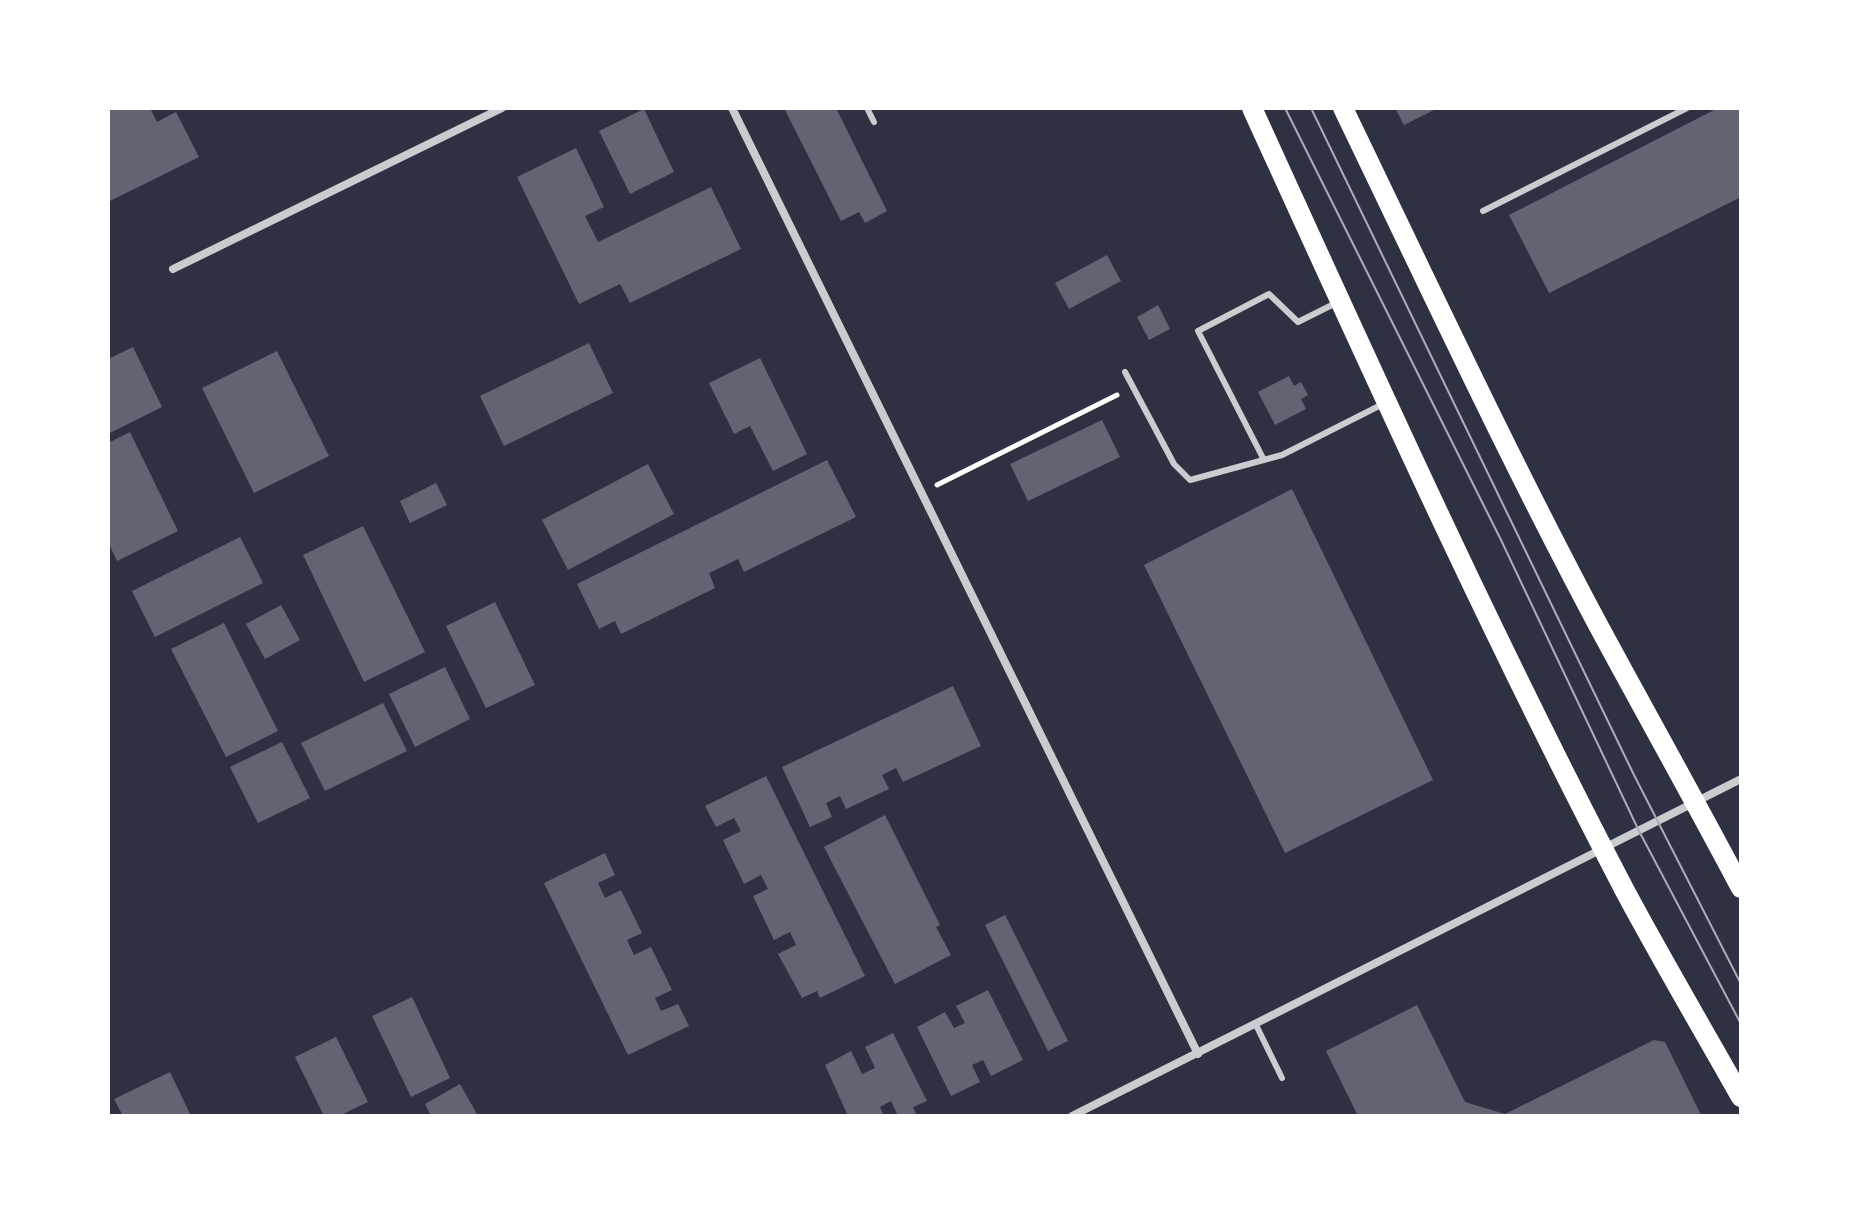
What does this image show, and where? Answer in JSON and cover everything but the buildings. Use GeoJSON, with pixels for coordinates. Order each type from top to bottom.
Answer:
{"type":"FeatureCollection","features":[{"type":"Feature","properties":{"kind":"main road"},"geometry":{"type":"LineString","coordinates":[[1252,108],[1441,521],[1603,848],[1741,1097]]}},
{"type":"Feature","properties":{"kind":"main road"},"geometry":{"type":"LineString","coordinates":[[1343,108],[1457,346],[1592,612],[1741,888]]}},
{"type":"Feature","properties":{"kind":"street"},"geometry":{"type":"LineString","coordinates":[[173,269],[502,108]]}},
{"type":"Feature","properties":{"kind":"street"},"geometry":{"type":"LineString","coordinates":[[732,108],[1198,1054]]}},
{"type":"Feature","properties":{"kind":"street"},"geometry":{"type":"LineString","coordinates":[[1072,1116],[1741,779]]}},
{"type":"Feature","properties":{"kind":"lane"},"geometry":{"type":"LineString","coordinates":[[867,108],[874,122]]}},
{"type":"Feature","properties":{"kind":"lane"},"geometry":{"type":"LineString","coordinates":[[1483,211],[1687,108]]}},
{"type":"Feature","properties":{"kind":"lane"},"geometry":{"type":"LineString","coordinates":[[1264,460],[1198,331],[1269,294],[1298,322],[1341,301]]}},
{"type":"Feature","properties":{"kind":"lane"},"geometry":{"type":"LineString","coordinates":[[1125,372],[1174,464],[1190,480],[1282,455],[1386,402]]}},
{"type":"Feature","properties":{"kind":"lane"},"geometry":{"type":"LineString","coordinates":[[1256,1025],[1282,1078]]}},
{"type":"Feature","properties":{"kind":"path"},"geometry":{"type":"LineString","coordinates":[[922,493],[1133,387]]}},
{"type":"Feature","properties":{"kind":"tram line"},"geometry":{"type":"LineString","coordinates":[[1285,108],[1501,540],[1639,831],[1741,1024]]}},
{"type":"Feature","properties":{"kind":"tram line"},"geometry":{"type":"LineString","coordinates":[[1311,108],[1634,775],[1741,984]]}}]}
